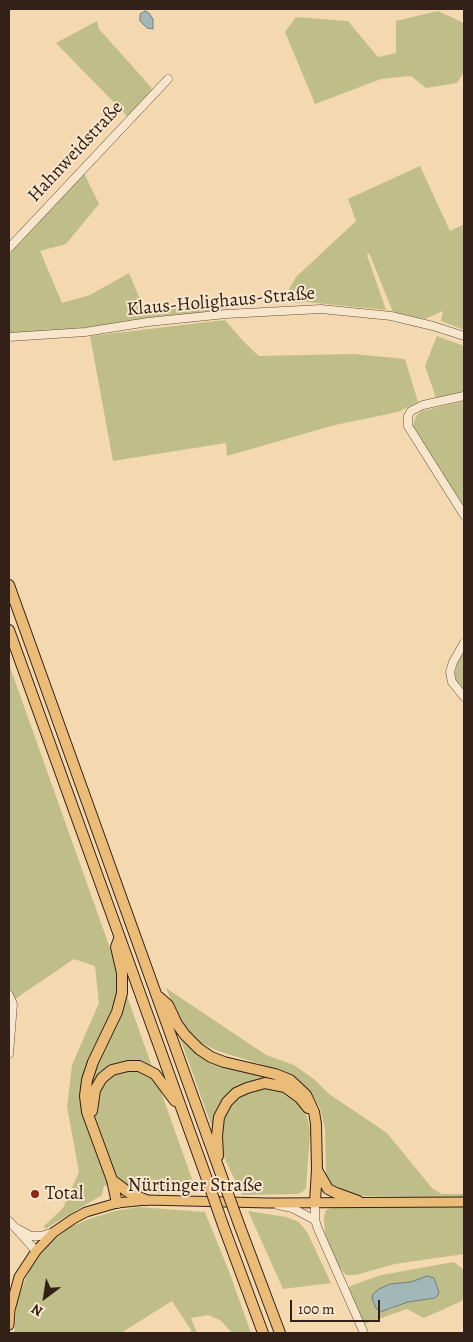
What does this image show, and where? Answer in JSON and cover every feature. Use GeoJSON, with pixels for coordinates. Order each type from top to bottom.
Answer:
{"type":"FeatureCollection","features":[{"type":"Feature","properties":{"kind":"highway"},"geometry":{"type":"LineString","coordinates":[[9,585],[240,1227],[280,1333]]}},
{"type":"Feature","properties":{"kind":"highway"},"geometry":{"type":"LineString","coordinates":[[9,630],[263,1333]]}},
{"type":"Feature","properties":{"kind":"highway"},"geometry":{"type":"LineString","coordinates":[[117,1202],[112,1180],[86,1103],[88,1080],[93,1062],[118,1012],[122,993],[122,973],[116,947],[120,938]]}},
{"type":"Feature","properties":{"kind":"highway"},"geometry":{"type":"LineString","coordinates":[[156,994],[168,1005],[177,1024],[199,1049],[224,1062],[275,1074],[290,1080],[299,1087],[312,1104],[316,1124],[317,1169],[315,1202]]}},
{"type":"Feature","properties":{"kind":"highway"},"geometry":{"type":"LineString","coordinates":[[91,1122],[92,1098],[99,1082],[112,1070],[128,1066],[139,1066],[155,1074],[183,1113]]}},
{"type":"Feature","properties":{"kind":"highway"},"geometry":{"type":"LineString","coordinates":[[219,1169],[217,1136],[219,1117],[236,1093],[246,1088],[265,1083],[285,1087],[300,1098],[316,1124]]}},
{"type":"Feature","properties":{"kind":"highway"},"geometry":{"type":"LineString","coordinates":[[317,1169],[328,1189],[358,1202]]}},
{"type":"Feature","properties":{"kind":"highway"},"geometry":{"type":"LineString","coordinates":[[112,1180],[128,1192],[146,1200]]}},
{"type":"Feature","properties":{"kind":"main road","name":"Nürtinger Straße"},"geometry":{"type":"LineString","coordinates":[[9,1325],[10,1310],[19,1277],[36,1251],[54,1232],[73,1219],[86,1212],[117,1202],[146,1200],[269,1203],[464,1202]]}},
{"type":"Feature","properties":{"kind":"street","name":"Hahnweidstraße"},"geometry":{"type":"LineString","coordinates":[[9,248],[168,79]]}},
{"type":"Feature","properties":{"kind":"street","name":"Klaus-Holighaus-Straße"},"geometry":{"type":"LineString","coordinates":[[9,337],[85,332],[148,322],[226,314],[321,309],[391,316],[464,336]]}},
{"type":"Feature","properties":{"kind":"street"},"geometry":{"type":"LineString","coordinates":[[464,396],[423,405],[411,411],[408,416],[408,426],[464,515]]}},
{"type":"Feature","properties":{"kind":"street"},"geometry":{"type":"LineString","coordinates":[[464,643],[453,662],[450,672],[452,682],[464,697]]}},
{"type":"Feature","properties":{"kind":"street"},"geometry":{"type":"LineString","coordinates":[[9,995],[13,1004],[9,1054]]}},
{"type":"Feature","properties":{"kind":"street"},"geometry":{"type":"LineString","coordinates":[[315,1202],[315,1220],[364,1333]]}},
{"type":"Feature","properties":{"kind":"street"},"geometry":{"type":"LineString","coordinates":[[269,1203],[292,1208],[315,1220]]}},
{"type":"Feature","properties":{"kind":"street"},"geometry":{"type":"LineString","coordinates":[[9,1221],[36,1251]]}},
{"type":"Feature","properties":{"kind":"street","name":"Nürtinger Straße"},"geometry":{"type":"LineString","coordinates":[[16,1229],[31,1236],[41,1236],[54,1232]]}},
{"type":"Feature","properties":{"kind":"shaded area"},"geometry":{"type":"Polygon","coordinates":[[[145,11],[153,19],[153,29],[147,28],[140,21],[140,14],[145,11]]]}},
{"type":"Feature","properties":{"kind":"shaded area"},"geometry":{"type":"Polygon","coordinates":[[[438,11],[464,23],[464,72],[457,83],[426,88],[411,76],[381,79],[315,104],[285,32],[296,17],[348,21],[378,57],[396,53],[396,21],[438,11]]]}},
{"type":"Feature","properties":{"kind":"shaded area"},"geometry":{"type":"Polygon","coordinates":[[[97,21],[99,29],[151,87],[152,91],[127,116],[56,43],[97,21]]]}},
{"type":"Feature","properties":{"kind":"shaded area"},"geometry":{"type":"Polygon","coordinates":[[[420,166],[450,231],[464,224],[464,330],[441,321],[443,311],[425,319],[393,312],[369,253],[367,255],[386,310],[306,302],[295,303],[289,289],[296,277],[356,221],[348,199],[420,166]]]}},
{"type":"Feature","properties":{"kind":"shaded area"},"geometry":{"type":"Polygon","coordinates":[[[84,173],[99,204],[66,244],[40,251],[62,303],[90,295],[129,273],[145,311],[221,300],[230,308],[113,325],[9,333],[9,253],[84,173]]]}},
{"type":"Feature","properties":{"kind":"shaded area"},"geometry":{"type":"Polygon","coordinates":[[[225,320],[259,356],[354,354],[405,359],[418,402],[398,412],[335,425],[227,456],[226,443],[113,461],[90,336],[225,320]]]}},
{"type":"Feature","properties":{"kind":"shaded area"},"geometry":{"type":"Polygon","coordinates":[[[437,336],[464,346],[464,392],[436,398],[425,366],[437,336]]]}},
{"type":"Feature","properties":{"kind":"shaded area"},"geometry":{"type":"Polygon","coordinates":[[[464,401],[464,508],[413,426],[416,416],[422,411],[464,401]]]}},
{"type":"Feature","properties":{"kind":"shaded area"},"geometry":{"type":"Polygon","coordinates":[[[464,651],[464,693],[456,681],[455,673],[457,663],[464,651]]]}},
{"type":"Feature","properties":{"kind":"shaded area"},"geometry":{"type":"Polygon","coordinates":[[[9,664],[197,1193],[161,1193],[132,1188],[122,1182],[104,1186],[102,1195],[45,1229],[44,1226],[63,1208],[79,1172],[67,1107],[72,1065],[99,1003],[95,966],[74,959],[15,999],[9,988],[9,664]]]}},
{"type":"Feature","properties":{"kind":"shaded area"},"geometry":{"type":"Polygon","coordinates":[[[166,988],[266,1055],[294,1065],[315,1080],[329,1094],[387,1133],[432,1188],[442,1194],[464,1194],[464,1198],[359,1196],[340,1191],[331,1185],[326,1177],[325,1129],[320,1108],[309,1090],[291,1076],[276,1069],[218,1051],[196,1041],[179,1020],[166,988]]]}},
{"type":"Feature","properties":{"kind":"shaded area"},"geometry":{"type":"Polygon","coordinates":[[[181,1037],[195,1051],[282,1081],[292,1089],[243,1087],[213,1130],[181,1037]]]}},
{"type":"Feature","properties":{"kind":"shaded area"},"geometry":{"type":"Polygon","coordinates":[[[261,1087],[279,1089],[295,1098],[305,1111],[310,1132],[306,1189],[299,1194],[242,1195],[224,1157],[220,1142],[224,1113],[240,1095],[261,1087]]]}},
{"type":"Feature","properties":{"kind":"shaded area"},"geometry":{"type":"Polygon","coordinates":[[[139,1207],[205,1212],[251,1333],[232,1333],[220,1320],[208,1315],[191,1318],[197,1333],[191,1333],[191,1330],[172,1301],[121,1333],[14,1333],[17,1301],[26,1278],[34,1261],[55,1239],[68,1228],[89,1219],[115,1211],[139,1207]]]}},
{"type":"Feature","properties":{"kind":"shaded area"},"geometry":{"type":"Polygon","coordinates":[[[334,1207],[464,1207],[464,1254],[395,1264],[356,1275],[346,1275],[335,1262],[325,1237],[324,1217],[326,1210],[334,1207]]]}},
{"type":"Feature","properties":{"kind":"shaded area"},"geometry":{"type":"Polygon","coordinates":[[[248,1211],[286,1217],[299,1222],[307,1232],[331,1283],[283,1289],[248,1211]]]}},
{"type":"Feature","properties":{"kind":"shaded area"},"geometry":{"type":"Polygon","coordinates":[[[454,1262],[463,1269],[464,1297],[462,1301],[424,1318],[407,1309],[364,1324],[348,1290],[350,1286],[381,1275],[454,1262]],[[411,1282],[390,1284],[388,1310],[408,1302],[434,1298],[439,1292],[436,1286],[411,1282]]]}},
{"type":"Feature","properties":{"kind":"shaded area"},"geometry":{"type":"Polygon","coordinates":[[[427,1276],[434,1278],[439,1292],[435,1298],[408,1302],[380,1312],[376,1308],[372,1299],[373,1294],[379,1289],[390,1284],[411,1282],[427,1276]]]}},
{"type":"Feature","properties":{"kind":"place","name":"Total"},"geometry":{"type":"Point","coordinates":[35,1194]}}]}
